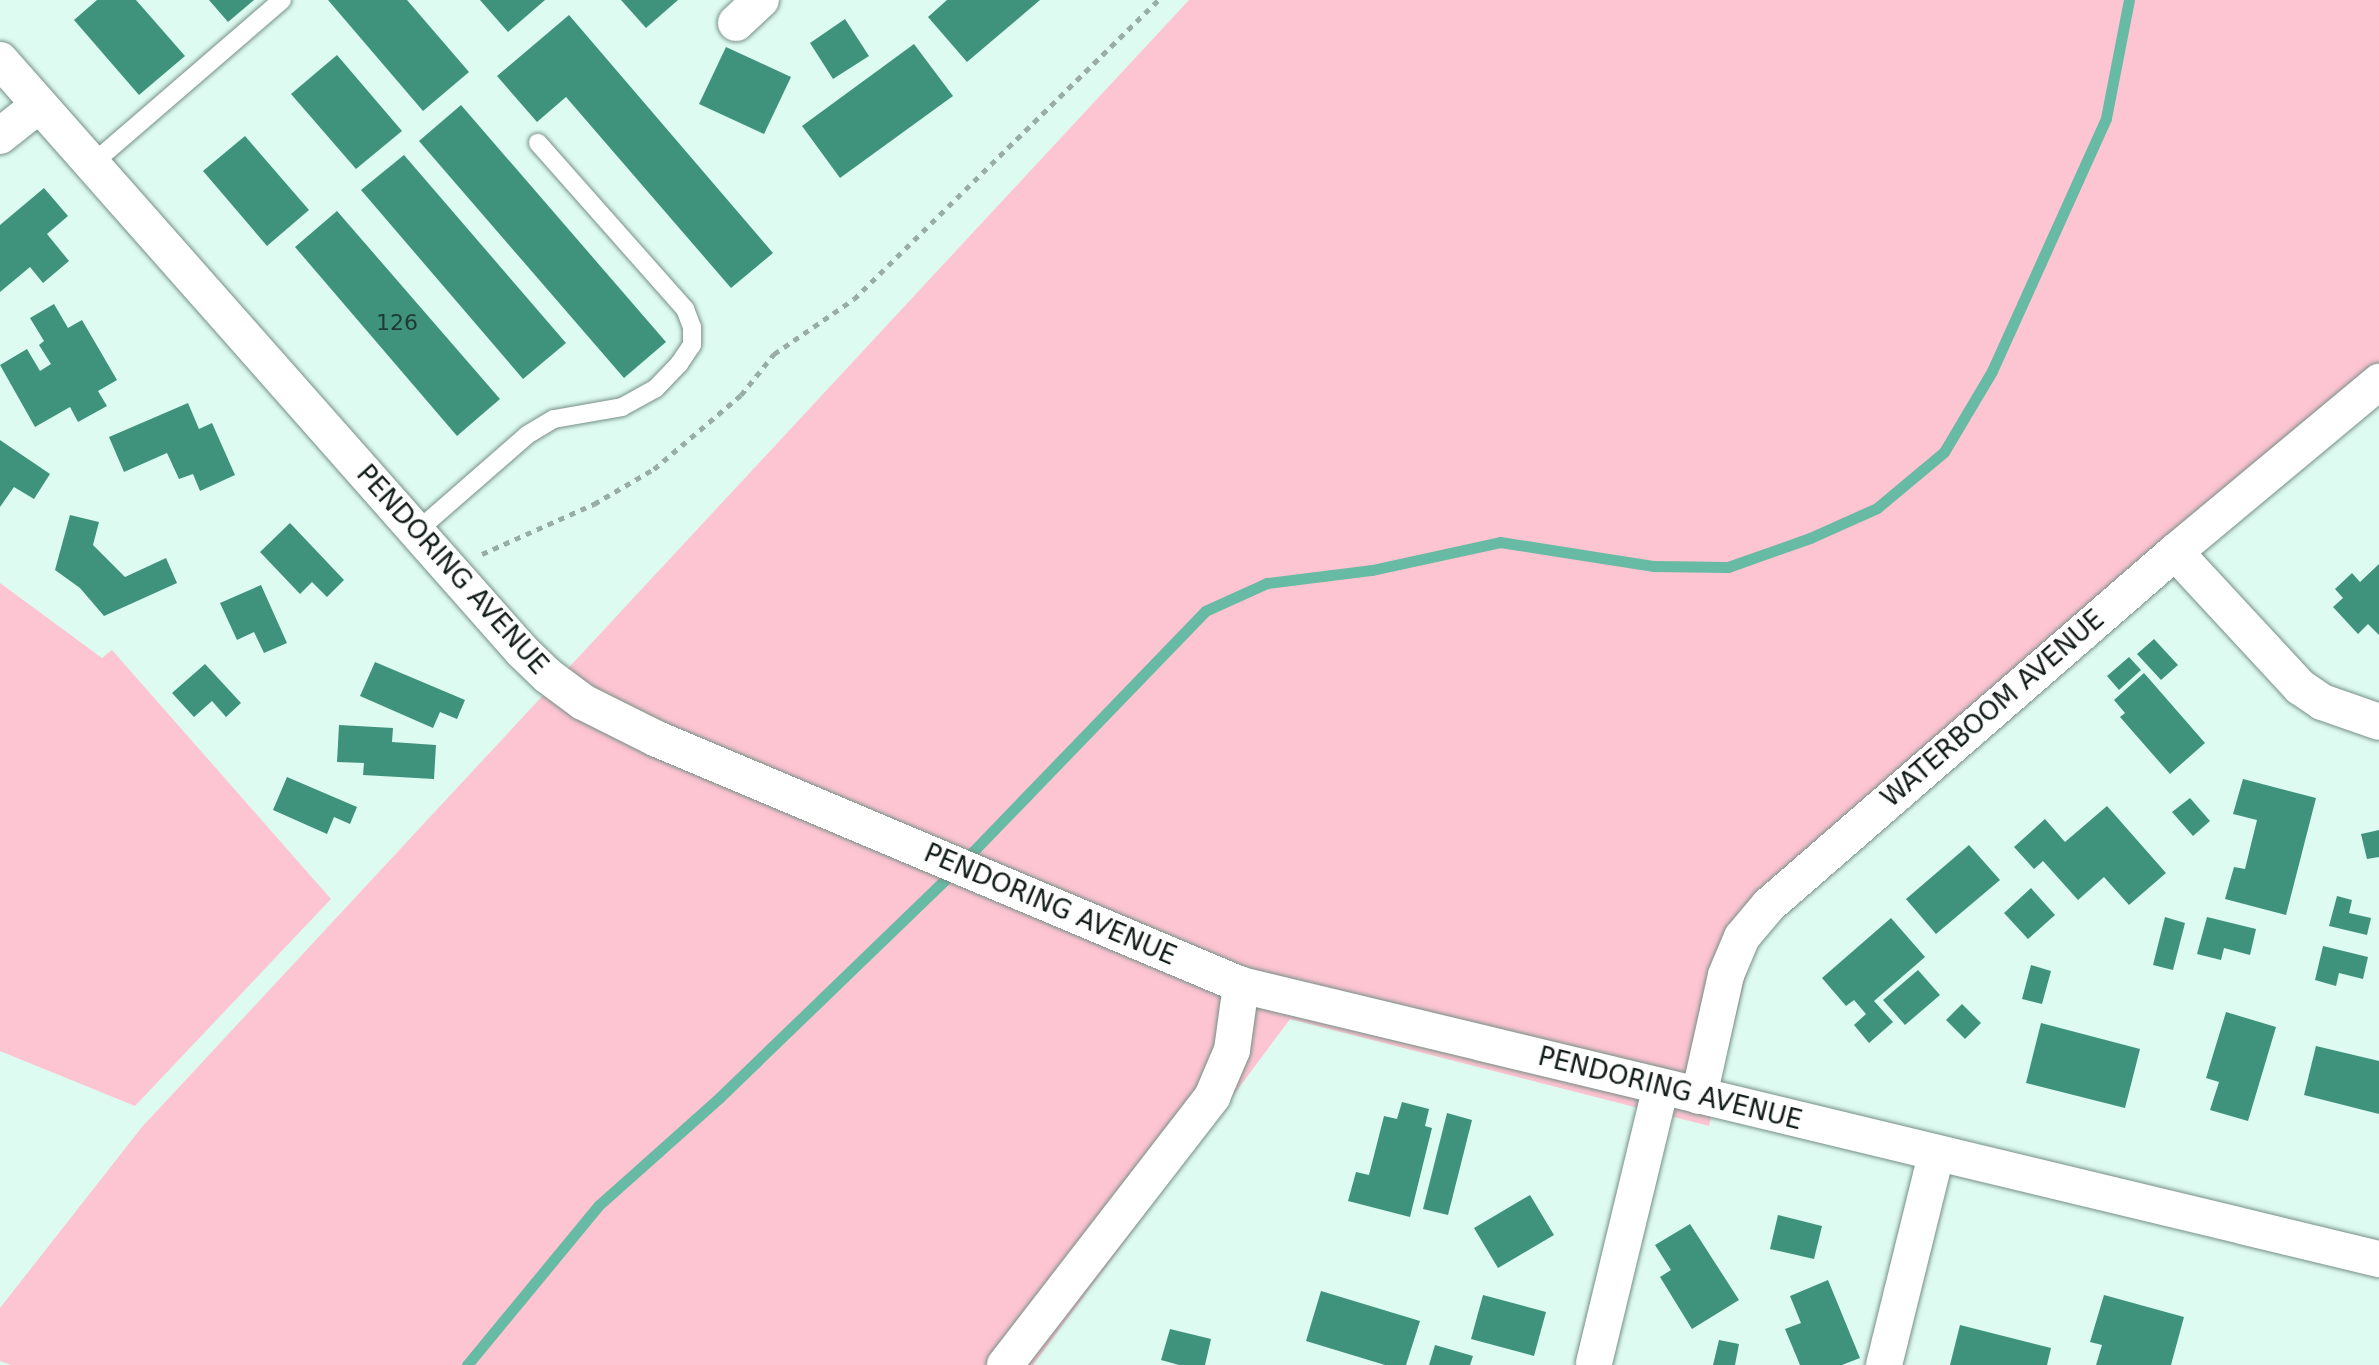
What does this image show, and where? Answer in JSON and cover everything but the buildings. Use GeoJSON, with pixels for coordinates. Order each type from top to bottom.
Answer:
{"type":"FeatureCollection","features":[{"type":"Feature","properties":{"kind":"street","name":"PENDORING AVENUE"},"geometry":{"type":"LineString","coordinates":[[0,60],[449,570],[539,668],[583,702],[657,739],[1241,985],[1936,1155],[2379,1259]]}},
{"type":"Feature","properties":{"kind":"street"},"geometry":{"type":"LineString","coordinates":[[0,136],[39,105]]}},
{"type":"Feature","properties":{"kind":"street","name":"WATERBOOM AVENUE"},"geometry":{"type":"LineString","coordinates":[[1699,1096],[1726,975],[1742,937],[1769,905],[2175,552],[2379,382]]}},
{"type":"Feature","properties":{"kind":"street"},"geometry":{"type":"LineString","coordinates":[[2175,552],[2300,687],[2322,702],[2379,722]]}},
{"type":"Feature","properties":{"kind":"street"},"geometry":{"type":"LineString","coordinates":[[1005,1365],[1212,1097],[1232,1050],[1241,985]]}},
{"type":"Feature","properties":{"kind":"street"},"geometry":{"type":"LineString","coordinates":[[1594,1363],[1661,1087]]}},
{"type":"Feature","properties":{"kind":"street"},"geometry":{"type":"LineString","coordinates":[[1884,1365],[1936,1155]]}},
{"type":"Feature","properties":{"kind":"lane"},"geometry":{"type":"LineString","coordinates":[[92,164],[282,0]]}},
{"type":"Feature","properties":{"kind":"lane"},"geometry":{"type":"LineString","coordinates":[[416,532],[527,435],[554,419],[622,407],[655,389],[692,345],[692,327],[685,309],[538,143]]}},
{"type":"Feature","properties":{"kind":"path"},"geometry":{"type":"LineString","coordinates":[[449,570],[594,504],[654,469],[741,395],[774,354],[854,299],[1158,0]]}},
{"type":"Feature","properties":{"kind":"shaded area"},"geometry":{"type":"Polygon","coordinates":[[[1189,0],[2379,0],[2379,393],[1759,924],[1709,1126],[1290,1019],[1033,1365],[11,1365],[0,1361],[0,1308],[142,1127],[1189,0]]]}},
{"type":"Feature","properties":{"kind":"shaded area"},"geometry":{"type":"Polygon","coordinates":[[[0,583],[102,658],[112,650],[331,899],[135,1106],[0,1051],[0,583]]]}},
{"type":"Feature","properties":{"kind":"waterway"},"geometry":{"type":"LineString","coordinates":[[467,1365],[599,1205],[719,1098],[959,866],[1205,611],[1267,583],[1372,570],[1500,542],[1654,566],[1728,567],[1810,538],[1877,508],[1944,452],[1992,371],[2106,118],[2129,0]]}}]}
